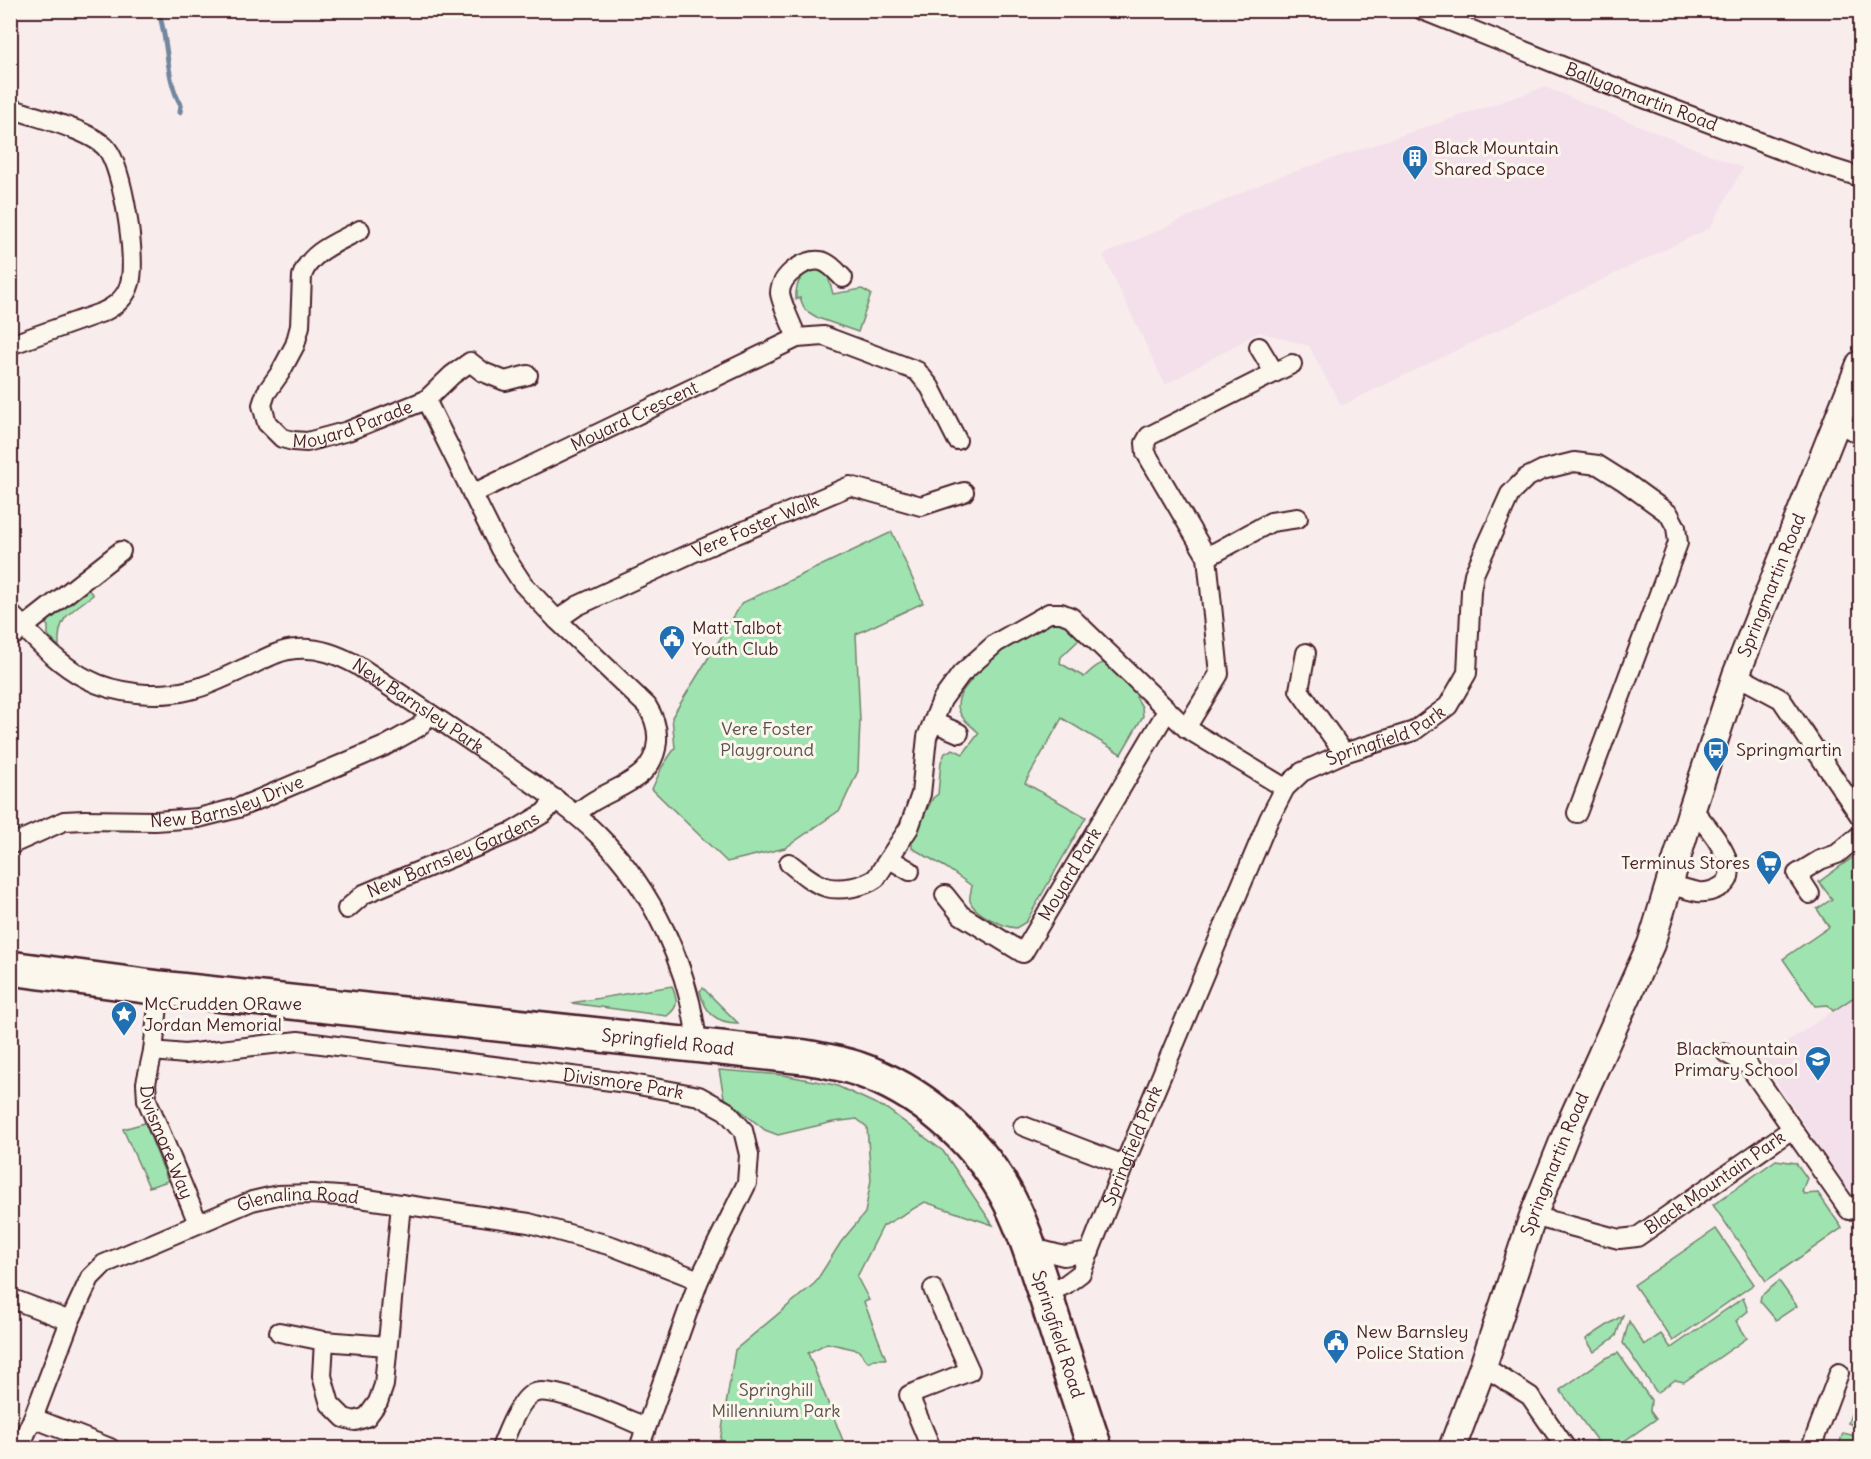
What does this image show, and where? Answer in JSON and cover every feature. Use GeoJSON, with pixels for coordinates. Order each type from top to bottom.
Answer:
{"type":"FeatureCollection","features":[{"type":"Feature","properties":{"kind":"highway","name":"Springfield Road"},"geometry":{"type":"LineString","coordinates":[[10,968],[160,988],[697,1044],[805,1057],[859,1070],[906,1092],[951,1125],[986,1164],[1005,1193],[1029,1247],[1095,1449]]}},
{"type":"Feature","properties":{"kind":"street","name":"Ballygomartin Road"},"geometry":{"type":"LineString","coordinates":[[1422,10],[1615,87],[1815,163],[1860,177]]}},
{"type":"Feature","properties":{"kind":"street"},"geometry":{"type":"LineString","coordinates":[[10,108],[91,136],[106,148],[116,165],[122,183],[132,264],[130,284],[124,297],[114,307],[10,345]]}},
{"type":"Feature","properties":{"kind":"street","name":"Moyard Parade"},"geometry":{"type":"LineString","coordinates":[[360,230],[309,261],[302,276],[300,326],[295,345],[266,393],[262,405],[267,423],[282,438],[307,442],[348,431],[426,400],[452,375],[470,362],[483,372],[506,381],[528,375]]}},
{"type":"Feature","properties":{"kind":"street"},"geometry":{"type":"LineString","coordinates":[[797,338],[780,294],[782,282],[796,268],[819,260],[829,265],[843,278]]}},
{"type":"Feature","properties":{"kind":"street","name":"Moyard Crescent"},"geometry":{"type":"LineString","coordinates":[[472,494],[797,338],[824,336],[917,371],[930,387],[957,440]]}},
{"type":"Feature","properties":{"kind":"street"},"geometry":{"type":"LineString","coordinates":[[1259,347],[1274,372]]}},
{"type":"Feature","properties":{"kind":"street"},"geometry":{"type":"LineString","coordinates":[[1186,728],[1219,674],[1207,557],[1146,453],[1145,443],[1149,436],[1292,364]]}},
{"type":"Feature","properties":{"kind":"street","name":"Springmartin Road"},"geometry":{"type":"LineString","coordinates":[[1452,1449],[1483,1366],[1533,1216],[1570,1124],[1651,944],[1736,675],[1860,364]]}},
{"type":"Feature","properties":{"kind":"street","name":"Moyard Parade"},"geometry":{"type":"LineString","coordinates":[[426,400],[500,549],[534,598],[557,620]]}},
{"type":"Feature","properties":{"kind":"street"},"geometry":{"type":"LineString","coordinates":[[1837,422],[1860,435]]}},
{"type":"Feature","properties":{"kind":"street","name":"Springfield Park"},"geometry":{"type":"LineString","coordinates":[[1044,1294],[1065,1285],[1081,1273],[1269,819],[1284,788],[1302,772],[1344,753],[1413,731],[1448,706],[1467,673],[1474,574],[1510,494],[1526,478],[1542,470],[1574,462],[1598,465],[1670,514],[1676,527],[1678,543],[1577,813]]}},
{"type":"Feature","properties":{"kind":"street","name":"Vere Foster Walk"},"geometry":{"type":"LineString","coordinates":[[557,620],[577,606],[850,486],[921,506],[964,492]]}},
{"type":"Feature","properties":{"kind":"street"},"geometry":{"type":"LineString","coordinates":[[1207,557],[1271,522],[1298,518]]}},
{"type":"Feature","properties":{"kind":"street"},"geometry":{"type":"LineString","coordinates":[[17,633],[121,551]]}},
{"type":"Feature","properties":{"kind":"street","name":"New Barnsley Park"},"geometry":{"type":"LineString","coordinates":[[10,613],[17,633],[87,679],[123,690],[176,693],[192,690],[275,654],[293,649],[315,649],[340,656],[556,799],[598,835],[622,861],[651,904],[669,941],[684,979],[694,1019],[697,1044]]}},
{"type":"Feature","properties":{"kind":"street"},"geometry":{"type":"LineString","coordinates":[[789,863],[813,881],[827,887],[850,888],[870,883],[876,878],[909,828],[921,794],[927,737],[942,700],[961,674],[996,643],[1048,614],[1071,617],[1186,728],[1284,788]]}},
{"type":"Feature","properties":{"kind":"street"},"geometry":{"type":"LineString","coordinates":[[557,620],[646,706],[652,714],[658,734],[652,762],[645,771],[630,782],[607,792],[576,815]]}},
{"type":"Feature","properties":{"kind":"street"},"geometry":{"type":"LineString","coordinates":[[1306,653],[1299,690],[1344,753]]}},
{"type":"Feature","properties":{"kind":"street"},"geometry":{"type":"LineString","coordinates":[[1736,675],[1781,699],[1860,816]]}},
{"type":"Feature","properties":{"kind":"street","name":"Moyard Park"},"geometry":{"type":"LineString","coordinates":[[945,895],[961,915],[1023,953],[1167,711]]}},
{"type":"Feature","properties":{"kind":"street","name":"New Barnsley Drive"},"geometry":{"type":"LineString","coordinates":[[10,845],[64,821],[155,821],[198,818],[238,808],[386,746],[419,727],[430,714]]}},
{"type":"Feature","properties":{"kind":"street"},"geometry":{"type":"LineString","coordinates":[[933,722],[959,733]]}},
{"type":"Feature","properties":{"kind":"street","name":"New Barnsley Gardens"},"geometry":{"type":"LineString","coordinates":[[347,909],[364,894],[512,832],[544,813],[556,799]]}},
{"type":"Feature","properties":{"kind":"street"},"geometry":{"type":"LineString","coordinates":[[1670,885],[1699,892],[1711,891],[1724,886],[1728,878],[1730,865],[1716,836],[1692,809]]}},
{"type":"Feature","properties":{"kind":"street"},"geometry":{"type":"LineString","coordinates":[[1810,894],[1797,874],[1820,860],[1837,854],[1860,835]]}},
{"type":"Feature","properties":{"kind":"street"},"geometry":{"type":"LineString","coordinates":[[890,859],[910,871]]}},
{"type":"Feature","properties":{"kind":"street","name":"Divismore Way"},"geometry":{"type":"LineString","coordinates":[[160,988],[153,1051],[146,1083],[147,1100],[198,1223]]}},
{"type":"Feature","properties":{"kind":"street","name":"Divismore Park"},"geometry":{"type":"LineString","coordinates":[[153,1051],[185,1054],[298,1041],[627,1083],[699,1096],[726,1111],[743,1130],[749,1155],[747,1183],[699,1280],[645,1426],[639,1449]]}},
{"type":"Feature","properties":{"kind":"street"},"geometry":{"type":"LineString","coordinates":[[1726,1053],[1748,1065],[1849,1210],[1860,1203]]}},
{"type":"Feature","properties":{"kind":"street"},"geometry":{"type":"LineString","coordinates":[[1023,1126],[1124,1166]]}},
{"type":"Feature","properties":{"kind":"street","name":"Black Mountain Park"},"geometry":{"type":"LineString","coordinates":[[1533,1216],[1619,1239],[1637,1237],[1792,1129]]}},
{"type":"Feature","properties":{"kind":"street","name":"Glenalina Road"},"geometry":{"type":"LineString","coordinates":[[19,1449],[70,1321],[90,1278],[104,1264],[252,1201],[278,1195],[311,1194],[353,1197],[529,1223],[612,1246],[699,1280]]}},
{"type":"Feature","properties":{"kind":"street"},"geometry":{"type":"LineString","coordinates":[[324,1341],[322,1376],[330,1404],[344,1418],[355,1421],[368,1417],[378,1402],[384,1385],[401,1204]]}},
{"type":"Feature","properties":{"kind":"street"},"geometry":{"type":"LineString","coordinates":[[1029,1247],[1064,1256],[1090,1252]]}},
{"type":"Feature","properties":{"kind":"street"},"geometry":{"type":"LineString","coordinates":[[931,1449],[909,1395],[970,1371],[933,1289]]}},
{"type":"Feature","properties":{"kind":"street"},"geometry":{"type":"LineString","coordinates":[[10,1298],[70,1321]]}},
{"type":"Feature","properties":{"kind":"street"},"geometry":{"type":"LineString","coordinates":[[279,1332],[324,1341],[387,1346]]}},
{"type":"Feature","properties":{"kind":"street"},"geometry":{"type":"LineString","coordinates":[[1483,1366],[1530,1396],[1566,1449]]}},
{"type":"Feature","properties":{"kind":"street"},"geometry":{"type":"LineString","coordinates":[[1811,1449],[1839,1373]]}},
{"type":"Feature","properties":{"kind":"street"},"geometry":{"type":"LineString","coordinates":[[501,1449],[507,1432],[526,1398],[535,1392],[550,1392],[572,1398],[645,1426]]}},
{"type":"Feature","properties":{"kind":"street"},"geometry":{"type":"LineString","coordinates":[[33,1418],[110,1449]]}},
{"type":"Feature","properties":{"kind":"shaded area"},"geometry":{"type":"Polygon","coordinates":[[[1545,87],[1743,168],[1710,228],[1341,406],[1309,346],[1259,332],[1165,385],[1103,255],[1272,179],[1545,87]]]}},
{"type":"Feature","properties":{"kind":"shaded area","name":"Blackmountain Primary School"},"geometry":{"type":"Polygon","coordinates":[[[1860,993],[1860,1183],[1849,1191],[1761,1059],[1860,993]]]}},
{"type":"Feature","properties":{"kind":"green space"},"geometry":{"type":"Polygon","coordinates":[[[818,270],[828,276],[833,294],[862,289],[871,294],[858,332],[818,318],[805,310],[800,298],[796,299],[800,279],[807,273],[818,270]]]}},
{"type":"Feature","properties":{"kind":"green space","name":"Vere Foster Playground"},"geometry":{"type":"Polygon","coordinates":[[[892,532],[923,603],[856,634],[860,720],[858,771],[840,810],[785,848],[727,862],[652,789],[662,767],[675,748],[672,717],[742,603],[892,532]]]}},
{"type":"Feature","properties":{"kind":"green space"},"geometry":{"type":"Polygon","coordinates":[[[87,588],[93,595],[63,621],[60,628],[59,647],[48,635],[48,626],[45,623],[87,588]]]}},
{"type":"Feature","properties":{"kind":"green space"},"geometry":{"type":"Polygon","coordinates":[[[1062,620],[1084,635],[1061,657],[1060,663],[1084,677],[1101,664],[1108,664],[1122,675],[1137,692],[1136,697],[1142,707],[1143,716],[1121,754],[1062,718],[1025,783],[1086,817],[1026,922],[1016,928],[997,922],[977,911],[970,901],[972,886],[912,848],[912,839],[933,798],[938,794],[941,762],[945,753],[953,749],[963,754],[979,733],[960,713],[958,705],[963,691],[986,663],[1010,644],[1036,629],[1062,620]]]}},
{"type":"Feature","properties":{"kind":"green space"},"geometry":{"type":"Polygon","coordinates":[[[1860,852],[1860,993],[1833,1011],[1828,1005],[1815,1006],[1783,959],[1829,927],[1817,909],[1832,899],[1819,882],[1860,852]]]}},
{"type":"Feature","properties":{"kind":"green space"},"geometry":{"type":"Polygon","coordinates":[[[672,986],[676,1006],[667,1016],[571,1003],[672,986]]]}},
{"type":"Feature","properties":{"kind":"green space"},"geometry":{"type":"Polygon","coordinates":[[[703,988],[738,1023],[723,1021],[712,1015],[702,998],[700,991],[703,988]]]}},
{"type":"Feature","properties":{"kind":"green space","name":"Springhill Millennium Park"},"geometry":{"type":"Polygon","coordinates":[[[719,1070],[783,1075],[835,1085],[887,1109],[943,1151],[993,1225],[925,1202],[883,1226],[857,1277],[869,1300],[864,1302],[886,1359],[874,1359],[868,1362],[858,1350],[827,1343],[808,1353],[846,1448],[719,1448],[735,1350],[815,1283],[841,1242],[865,1213],[871,1180],[867,1127],[857,1119],[833,1122],[778,1135],[765,1130],[724,1097],[719,1070]]]}},
{"type":"Feature","properties":{"kind":"green space"},"geometry":{"type":"Polygon","coordinates":[[[145,1123],[168,1181],[149,1187],[123,1129],[145,1123]]]}},
{"type":"Feature","properties":{"kind":"green space"},"geometry":{"type":"Polygon","coordinates":[[[1776,1160],[1796,1163],[1807,1178],[1802,1191],[1804,1194],[1818,1193],[1842,1228],[1766,1281],[1713,1205],[1776,1160]]]}},
{"type":"Feature","properties":{"kind":"green space"},"geometry":{"type":"Polygon","coordinates":[[[1716,1229],[1754,1284],[1673,1341],[1634,1285],[1716,1229]]]}},
{"type":"Feature","properties":{"kind":"green space"},"geometry":{"type":"Polygon","coordinates":[[[1779,1281],[1797,1306],[1776,1320],[1760,1301],[1761,1296],[1779,1281]]]}},
{"type":"Feature","properties":{"kind":"green space"},"geometry":{"type":"Polygon","coordinates":[[[1743,1298],[1748,1311],[1736,1321],[1747,1338],[1684,1382],[1675,1380],[1657,1393],[1623,1343],[1629,1321],[1644,1345],[1661,1334],[1671,1348],[1743,1298]]]}},
{"type":"Feature","properties":{"kind":"green space"},"geometry":{"type":"Polygon","coordinates":[[[1623,1315],[1616,1336],[1594,1352],[1586,1339],[1623,1315]]]}},
{"type":"Feature","properties":{"kind":"green space"},"geometry":{"type":"Polygon","coordinates":[[[1618,1353],[1651,1400],[1650,1411],[1656,1419],[1614,1448],[1602,1448],[1560,1390],[1604,1359],[1618,1353]]]}},
{"type":"Feature","properties":{"kind":"green space"},"geometry":{"type":"Polygon","coordinates":[[[1860,1386],[1860,1428],[1848,1423],[1860,1386]]]}},
{"type":"Feature","properties":{"kind":"green space"},"geometry":{"type":"Polygon","coordinates":[[[1843,1433],[1860,1437],[1860,1448],[1838,1448],[1843,1433]]]}},
{"type":"Feature","properties":{"kind":"waterway"},"geometry":{"type":"LineString","coordinates":[[158,10],[172,83],[181,105],[180,112]]}},
{"type":"Feature","properties":{"kind":"place","name":"Black Mountain Shared Space"},"geometry":{"type":"Point","coordinates":[1415,181]}},
{"type":"Feature","properties":{"kind":"place","name":"Matt Talbot Youth Club"},"geometry":{"type":"Point","coordinates":[672,661]}},
{"type":"Feature","properties":{"kind":"place","name":"Springmartin"},"geometry":{"type":"Point","coordinates":[1716,773]}},
{"type":"Feature","properties":{"kind":"place","name":"Terminus Stores"},"geometry":{"type":"Point","coordinates":[1769,886]}},
{"type":"Feature","properties":{"kind":"place","name":"McCrudden ORawe Jordan Memorial"},"geometry":{"type":"Point","coordinates":[124,1037]}},
{"type":"Feature","properties":{"kind":"place","name":"Blackmountain Primary School"},"geometry":{"type":"Point","coordinates":[1818,1082]}},
{"type":"Feature","properties":{"kind":"place","name":"New Barnsley Police Station"},"geometry":{"type":"Point","coordinates":[1336,1365]}}]}
